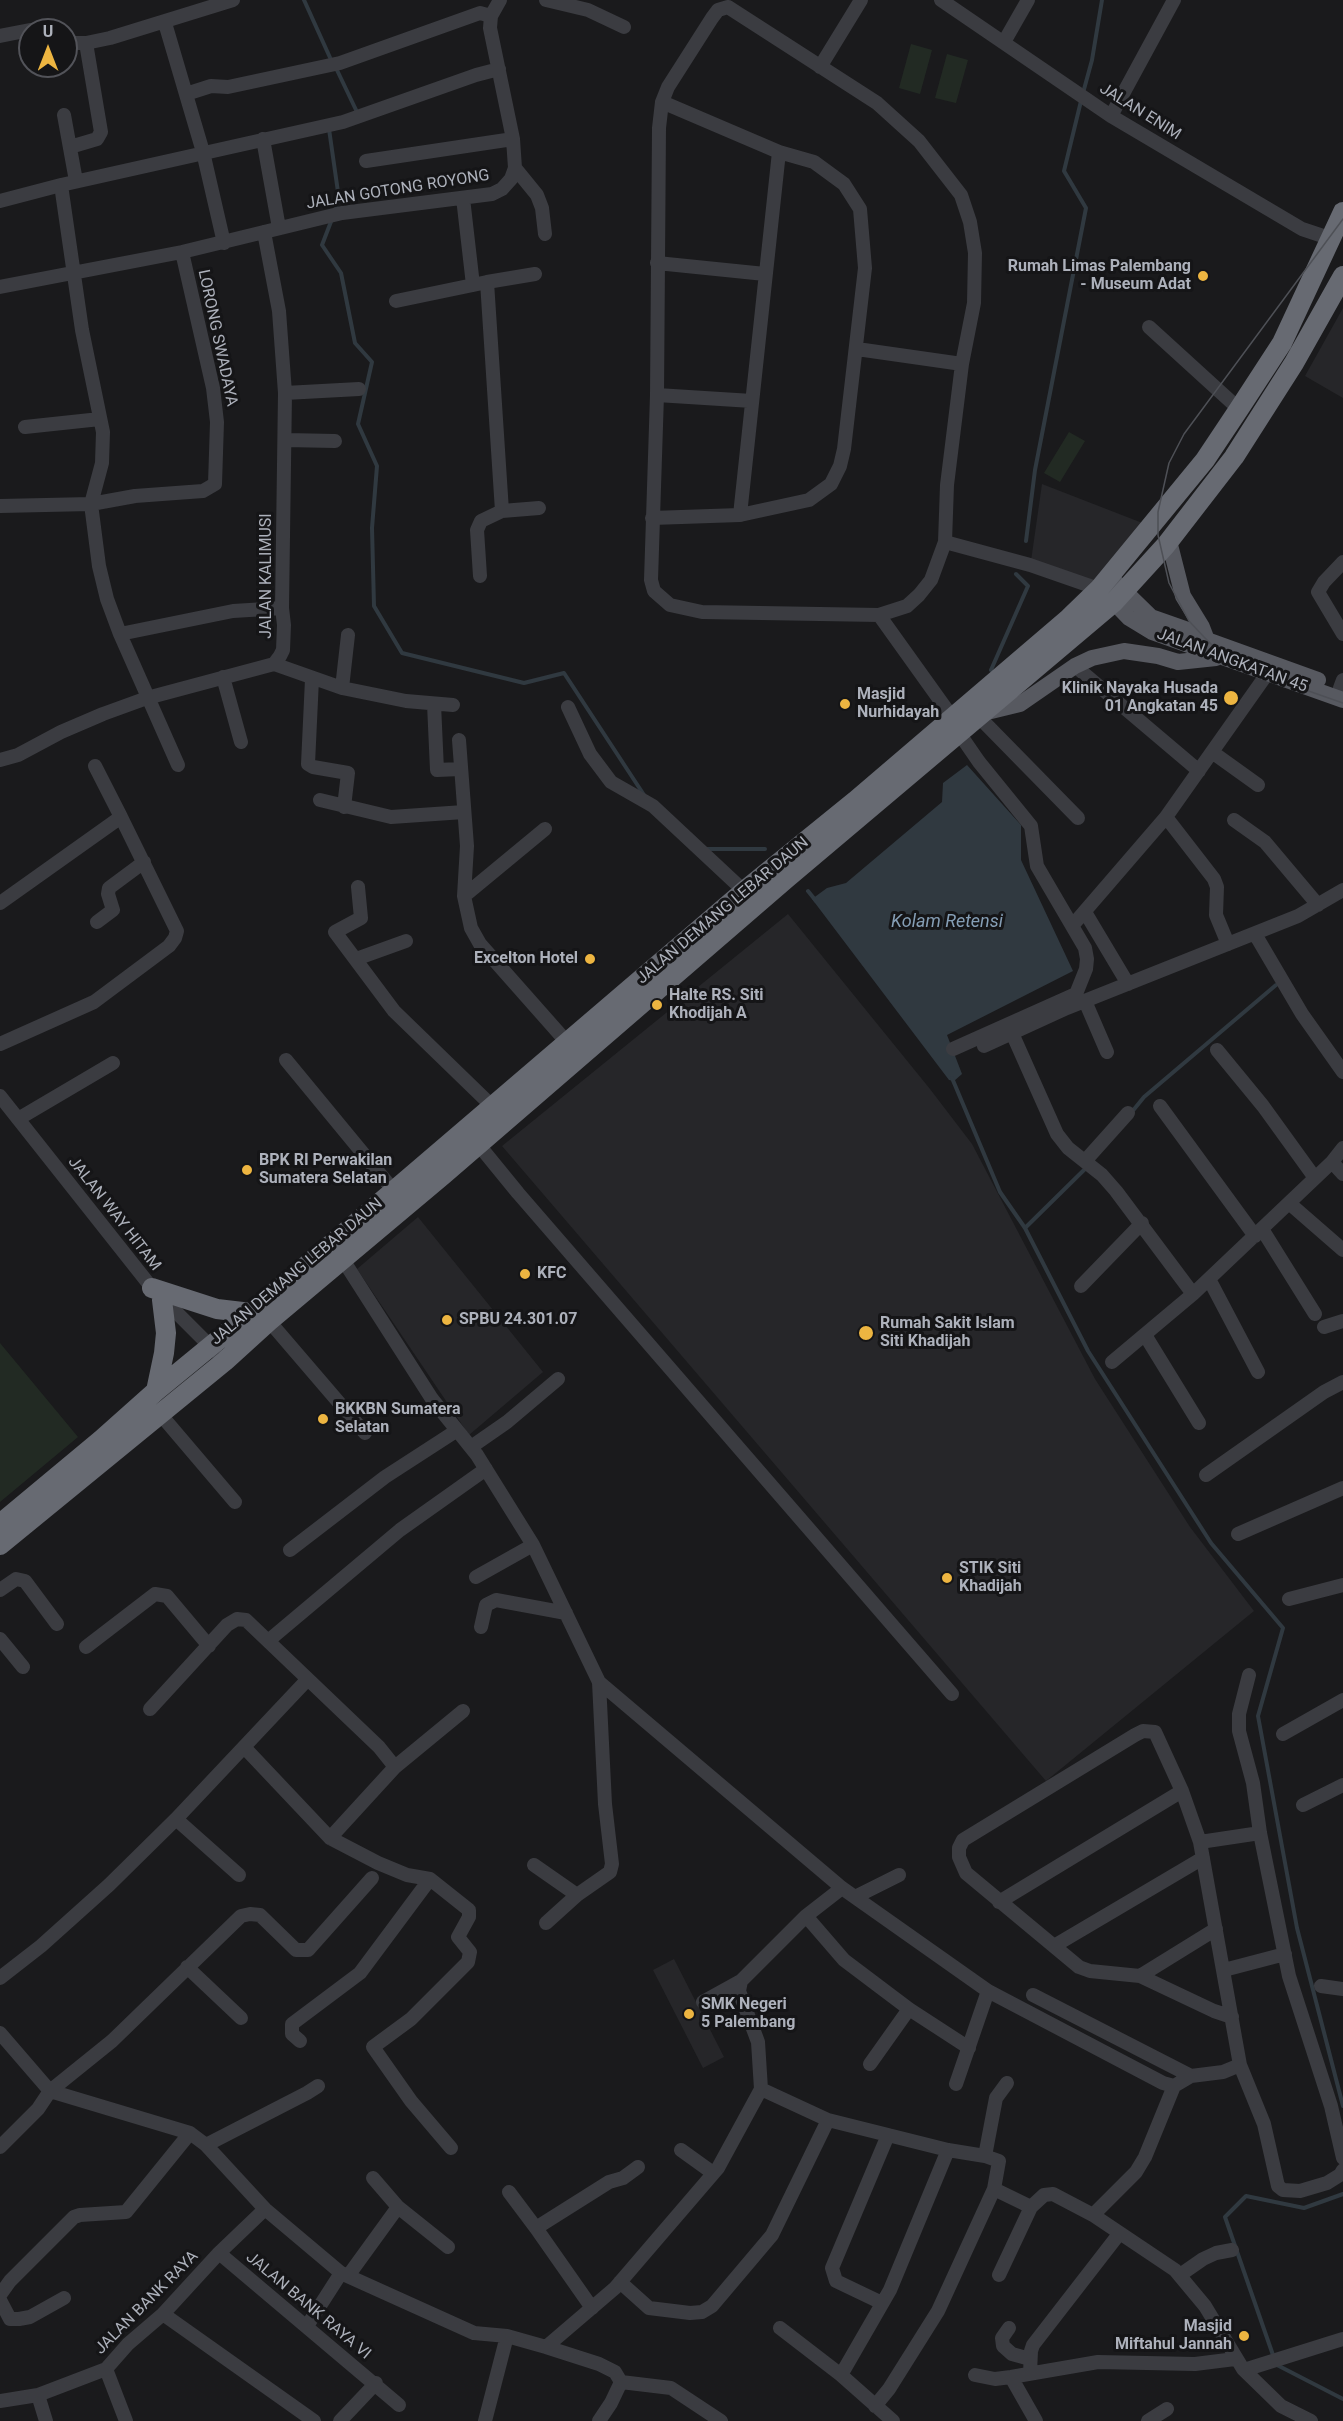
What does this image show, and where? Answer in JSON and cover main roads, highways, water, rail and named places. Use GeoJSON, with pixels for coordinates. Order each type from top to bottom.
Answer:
{"type":"FeatureCollection","features":[{"type":"Feature","properties":{"kind":"highway","name":"JALAN DEMANG LEBAR DAUN"},"geometry":{"type":"LineString","coordinates":[[338,1251],[394,1191],[493,1107],[573,1050],[956,725],[1105,583],[1210,454],[1282,343],[1343,212]]}},
{"type":"Feature","properties":{"kind":"highway","name":"JALAN DEMANG LEBAR DAUN"},"geometry":{"type":"LineString","coordinates":[[0,1524],[211,1346],[260,1317],[338,1251],[478,1144],[573,1050],[744,891],[855,801],[956,725],[981,715],[1120,596],[1168,541],[1234,457],[1294,363],[1343,276]]}},
{"type":"Feature","properties":{"kind":"highway"},"geometry":{"type":"LineString","coordinates":[[156,1391],[166,1333],[157,1294],[260,1317]]}},
{"type":"Feature","properties":{"kind":"highway","name":"JALAN DEMANG LEBAR DAUN"},"geometry":{"type":"LineString","coordinates":[[0,1545],[225,1361],[260,1317]]}},
{"type":"Feature","properties":{"kind":"main road"},"geometry":{"type":"LineString","coordinates":[[1168,541],[1183,596],[1202,627],[1207,640]]}},
{"type":"Feature","properties":{"kind":"main road","name":"JALAN ANGKATAN 45"},"geometry":{"type":"LineString","coordinates":[[1105,583],[1151,617],[1342,689]]}},
{"type":"Feature","properties":{"kind":"main road","name":"JALAN ANGKATAN 45"},"geometry":{"type":"LineString","coordinates":[[1120,596],[1129,618],[1152,632],[1267,674],[1342,689]]}},
{"type":"Feature","properties":{"kind":"main road"},"geometry":{"type":"LineString","coordinates":[[981,715],[1020,704],[1075,666],[1092,658],[1124,651],[1158,656],[1178,662],[1220,658]]}},
{"type":"Feature","properties":{"kind":"water","name":"Kolam Retensi"},"geometry":{"type":"Polygon","coordinates":[[[967,765],[1021,825],[1021,860],[1073,971],[947,1035],[962,1074],[954,1081],[949,1080],[812,899],[827,888],[846,883],[942,802],[943,783],[967,765]]]}},
{"type":"Feature","properties":{"kind":"waterway"},"geometry":{"type":"LineString","coordinates":[[304,0],[332,62]]}},
{"type":"Feature","properties":{"kind":"waterway"},"geometry":{"type":"LineString","coordinates":[[1083,93],[1092,60],[1102,0]]}},
{"type":"Feature","properties":{"kind":"waterway"},"geometry":{"type":"LineString","coordinates":[[336,68],[357,112]]}},
{"type":"Feature","properties":{"kind":"waterway"},"geometry":{"type":"LineString","coordinates":[[1026,541],[1035,470],[1086,208],[1064,171],[1081,101]]}},
{"type":"Feature","properties":{"kind":"waterway"},"geometry":{"type":"LineString","coordinates":[[329,129],[339,199],[335,210]]}},
{"type":"Feature","properties":{"kind":"waterway"},"geometry":{"type":"LineString","coordinates":[[332,219],[322,245],[341,273],[355,343],[372,362],[358,424],[377,466],[372,528],[374,606],[402,653],[524,683],[564,673],[644,795]]}},
{"type":"Feature","properties":{"kind":"waterway"},"geometry":{"type":"LineString","coordinates":[[991,670],[1028,586],[1016,574]]}},
{"type":"Feature","properties":{"kind":"waterway"},"geometry":{"type":"LineString","coordinates":[[706,849],[765,849]]}},
{"type":"Feature","properties":{"kind":"waterway"},"geometry":{"type":"LineString","coordinates":[[808,891],[816,901]]}},
{"type":"Feature","properties":{"kind":"waterway"},"geometry":{"type":"LineString","coordinates":[[1131,1113],[1144,1097],[1276,985]]}},
{"type":"Feature","properties":{"kind":"waterway"},"geometry":{"type":"LineString","coordinates":[[952,1078],[1000,1192],[1025,1228],[1088,1351],[1211,1543],[1283,1628],[1258,1716],[1297,1928],[1343,2106]]}},
{"type":"Feature","properties":{"kind":"waterway"},"geometry":{"type":"LineString","coordinates":[[1025,1228],[1086,1168]]}},
{"type":"Feature","properties":{"kind":"waterway"},"geometry":{"type":"LineString","coordinates":[[1274,2358],[1225,2217],[1246,2196],[1304,2208],[1343,2194]]}},
{"type":"Feature","properties":{"kind":"waterway"},"geometry":{"type":"LineString","coordinates":[[1277,2365],[1343,2399]]}},
{"type":"Feature","properties":{"kind":"tram line"},"geometry":{"type":"LineString","coordinates":[[1343,219],[1184,434],[1169,463],[1158,512],[1158,535],[1169,583],[1189,621],[1204,637],[1216,649],[1257,673],[1343,703]]}},
{"type":"Feature","properties":{"kind":"place","name":"Rumah Limas Palembang - Museum Adat"},"geometry":{"type":"Point","coordinates":[1203,276]}},
{"type":"Feature","properties":{"kind":"place","name":"Klinik Nayaka Husada 01 Angkatan 45"},"geometry":{"type":"Point","coordinates":[1231,698]}},
{"type":"Feature","properties":{"kind":"place","name":"Masjid Nurhidayah"},"geometry":{"type":"Point","coordinates":[845,704]}},
{"type":"Feature","properties":{"kind":"place","name":"Excelton Hotel"},"geometry":{"type":"Point","coordinates":[590,959]}},
{"type":"Feature","properties":{"kind":"place","name":"Halte RS. Siti Khodijah A"},"geometry":{"type":"Point","coordinates":[657,1005]}},
{"type":"Feature","properties":{"kind":"place","name":"BPK RI Perwakilan Sumatera Selatan"},"geometry":{"type":"Point","coordinates":[247,1170]}},
{"type":"Feature","properties":{"kind":"place","name":"KFC"},"geometry":{"type":"Point","coordinates":[525,1274]}},
{"type":"Feature","properties":{"kind":"place","name":"SPBU 24.301.07"},"geometry":{"type":"Point","coordinates":[447,1320]}},
{"type":"Feature","properties":{"kind":"place","name":"Rumah Sakit Islam Siti Khadijah"},"geometry":{"type":"Point","coordinates":[866,1333]}},
{"type":"Feature","properties":{"kind":"place","name":"BKKBN Sumatera Selatan"},"geometry":{"type":"Point","coordinates":[323,1419]}},
{"type":"Feature","properties":{"kind":"place","name":"STIK Siti Khadijah"},"geometry":{"type":"Point","coordinates":[947,1578]}},
{"type":"Feature","properties":{"kind":"place","name":"SMK Negeri 5 Palembang"},"geometry":{"type":"Point","coordinates":[689,2014]}},
{"type":"Feature","properties":{"kind":"place","name":"Masjid Miftahul Jannah"},"geometry":{"type":"Point","coordinates":[1244,2336]}}]}
